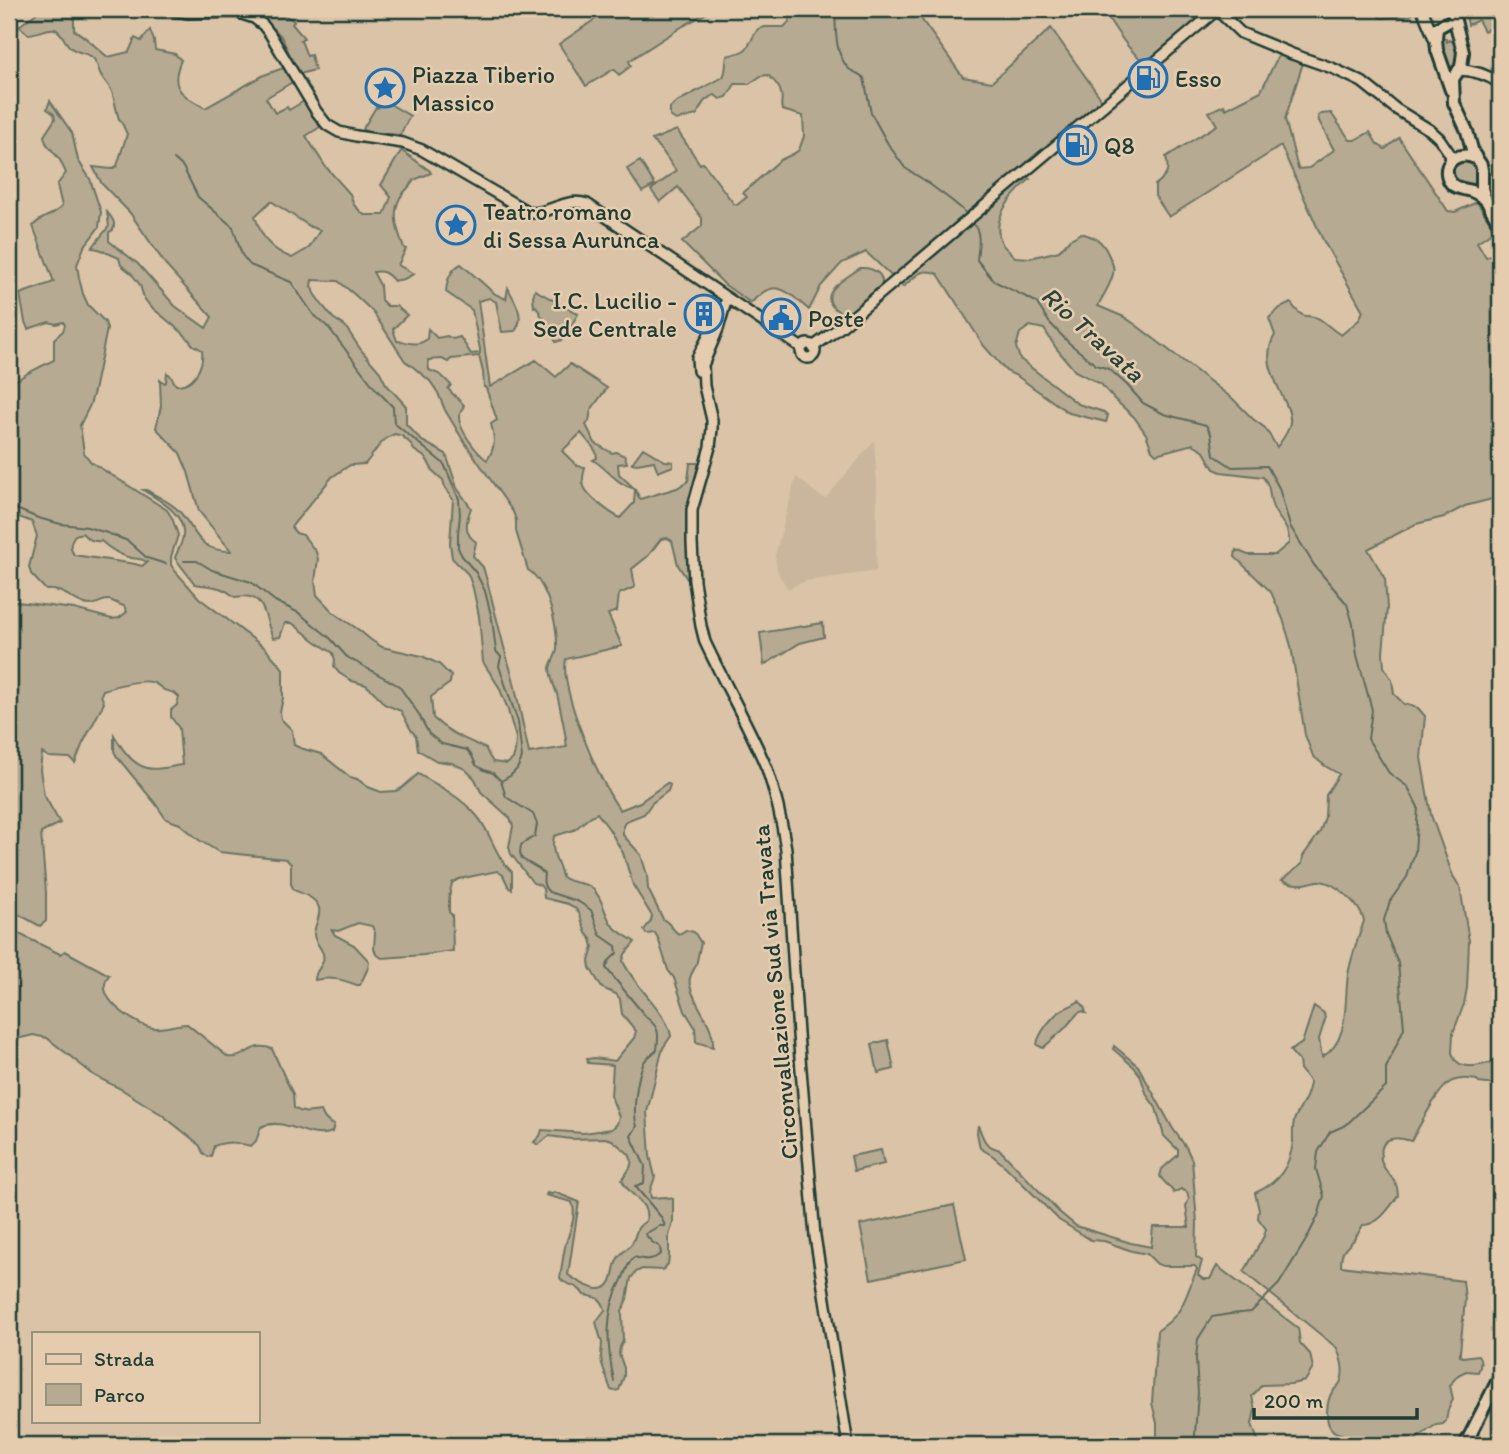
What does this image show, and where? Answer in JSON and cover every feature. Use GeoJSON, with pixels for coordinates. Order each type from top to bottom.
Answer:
{"type":"FeatureCollection","features":[{"type":"Feature","properties":{"kind":"main road"},"geometry":{"type":"LineString","coordinates":[[1450,9],[1436,33],[1436,43],[1475,158]]}},
{"type":"Feature","properties":{"kind":"main road"},"geometry":{"type":"LineString","coordinates":[[1450,9],[1463,52],[1462,62],[1452,79],[1453,96]]}},
{"type":"Feature","properties":{"kind":"main road"},"geometry":{"type":"LineString","coordinates":[[1443,24],[1456,30]]}},
{"type":"Feature","properties":{"kind":"main road"},"geometry":{"type":"LineString","coordinates":[[1443,65],[1450,72],[1457,70]]}},
{"type":"Feature","properties":{"kind":"main road"},"geometry":{"type":"LineString","coordinates":[[1469,142],[1466,151],[1448,166],[1448,177],[1455,187],[1478,194],[1486,200]]}},
{"type":"Feature","properties":{"kind":"main road"},"geometry":{"type":"LineString","coordinates":[[1457,157],[1467,155],[1481,164],[1482,189],[1500,225]]}},
{"type":"Feature","properties":{"kind":"main road"},"geometry":{"type":"LineString","coordinates":[[1465,190],[1476,186],[1481,177]]}},
{"type":"Feature","properties":{"kind":"main road"},"geometry":{"type":"LineString","coordinates":[[1465,1445],[1500,1376]]}},
{"type":"Feature","properties":{"kind":"street"},"geometry":{"type":"LineString","coordinates":[[167,9],[188,13],[236,12],[250,16],[270,34],[321,119],[332,129],[411,145],[530,213],[541,212],[571,201],[590,205],[802,348],[803,355],[808,358],[814,355],[813,347],[891,286],[1220,9],[1230,24],[1241,33],[1362,82],[1396,109],[1430,130],[1457,157]]}},
{"type":"Feature","properties":{"kind":"street"},"geometry":{"type":"LineString","coordinates":[[1422,9],[1436,43]]}},
{"type":"Feature","properties":{"kind":"street"},"geometry":{"type":"LineString","coordinates":[[1427,22],[1434,26],[1443,24]]}},
{"type":"Feature","properties":{"kind":"street"},"geometry":{"type":"LineString","coordinates":[[1463,52],[1473,71]]}},
{"type":"Feature","properties":{"kind":"street"},"geometry":{"type":"LineString","coordinates":[[1457,70],[1473,71],[1500,83]]}},
{"type":"Feature","properties":{"kind":"street","name":"Circonvallazione Sud via Travata"},"geometry":{"type":"LineString","coordinates":[[727,298],[721,315],[697,358],[712,420],[710,447],[692,510],[697,601],[705,642],[768,772],[782,826],[786,849],[814,1224],[848,1445]]}},
{"type":"Feature","properties":{"kind":"shaded area"},"geometry":{"type":"Polygon","coordinates":[[[874,441],[877,482],[876,571],[805,581],[788,589],[778,573],[775,556],[796,477],[826,498],[874,441]]]}},
{"type":"Feature","properties":{"kind":"green space"},"geometry":{"type":"Polygon","coordinates":[[[42,9],[74,9],[74,30],[108,57],[129,52],[135,38],[141,41],[150,30],[155,50],[175,54],[181,60],[176,78],[180,90],[205,108],[264,75],[286,67],[294,81],[266,98],[275,113],[287,107],[289,110],[304,101],[320,127],[306,136],[325,166],[350,194],[354,205],[364,215],[384,215],[391,197],[381,185],[401,151],[431,173],[414,180],[397,204],[398,229],[406,249],[398,265],[414,274],[394,281],[385,273],[373,272],[380,285],[381,300],[387,306],[396,306],[407,315],[393,329],[397,341],[420,343],[427,339],[428,329],[437,338],[460,337],[471,354],[480,353],[472,310],[446,292],[450,276],[461,264],[495,294],[506,299],[508,288],[518,310],[520,320],[515,331],[502,332],[496,302],[489,298],[478,301],[490,387],[536,360],[556,377],[570,364],[607,388],[591,410],[586,425],[595,443],[612,453],[625,456],[627,463],[618,464],[619,474],[635,489],[640,499],[677,488],[688,481],[690,463],[698,463],[699,469],[689,510],[691,579],[687,579],[678,565],[672,541],[661,539],[648,556],[632,569],[635,587],[619,594],[617,611],[608,614],[622,646],[566,659],[569,692],[583,737],[620,810],[640,802],[667,783],[670,785],[668,791],[652,803],[644,814],[626,821],[623,835],[641,855],[648,889],[663,919],[679,934],[686,930],[694,932],[701,943],[690,982],[692,993],[713,1039],[713,1047],[696,1042],[695,1027],[685,1011],[658,938],[655,933],[646,934],[644,930],[652,916],[633,885],[623,853],[597,813],[574,830],[554,836],[554,853],[562,877],[589,886],[600,899],[612,925],[635,942],[623,961],[663,1017],[671,1036],[663,1048],[647,1112],[650,1156],[655,1177],[650,1191],[651,1198],[673,1199],[668,1264],[663,1270],[642,1269],[631,1278],[622,1312],[623,1341],[619,1354],[624,1376],[619,1390],[611,1390],[602,1364],[602,1343],[596,1322],[605,1310],[602,1302],[595,1297],[584,1295],[578,1288],[560,1278],[573,1218],[572,1202],[546,1195],[554,1192],[579,1202],[568,1275],[591,1287],[602,1289],[611,1281],[618,1258],[632,1243],[638,1228],[646,1221],[645,1209],[622,1180],[632,1161],[629,1154],[612,1140],[605,1138],[571,1139],[549,1136],[538,1145],[534,1142],[542,1130],[584,1133],[612,1129],[617,1124],[619,1117],[611,1096],[613,1065],[588,1063],[587,1059],[615,1061],[634,1038],[636,1031],[622,1014],[620,999],[616,994],[602,988],[590,968],[593,947],[579,913],[568,904],[544,898],[540,885],[533,883],[511,854],[509,847],[513,826],[510,818],[481,792],[475,779],[465,769],[452,763],[437,761],[418,750],[416,736],[401,711],[384,704],[366,685],[339,673],[334,667],[333,653],[292,623],[285,623],[280,637],[273,638],[258,602],[245,596],[235,597],[216,587],[195,584],[175,558],[183,536],[180,521],[170,508],[143,490],[174,507],[204,544],[211,548],[231,551],[199,511],[180,453],[156,428],[161,406],[160,380],[166,382],[167,373],[176,385],[193,379],[201,362],[202,350],[150,306],[140,285],[121,265],[119,258],[92,248],[109,226],[107,212],[114,225],[109,232],[109,241],[138,264],[175,306],[206,328],[212,317],[168,268],[130,213],[102,184],[93,167],[111,169],[117,166],[127,134],[119,119],[111,90],[94,60],[91,56],[72,49],[55,29],[28,34],[19,26],[42,9]],[[271,201],[255,216],[268,242],[292,258],[309,248],[320,230],[271,201]],[[312,280],[311,286],[333,318],[345,326],[386,384],[406,406],[406,424],[422,441],[446,454],[457,488],[471,508],[467,526],[469,535],[476,542],[473,556],[483,567],[487,581],[513,678],[529,753],[567,747],[550,671],[557,648],[556,628],[546,594],[528,570],[513,512],[463,440],[430,381],[405,361],[373,312],[338,281],[312,280]],[[479,356],[451,359],[448,362],[442,359],[428,360],[429,370],[441,375],[451,385],[448,389],[464,405],[459,416],[462,427],[473,446],[487,460],[494,442],[491,424],[497,420],[484,387],[479,356]],[[581,433],[562,451],[577,466],[585,467],[585,489],[605,508],[620,518],[634,503],[635,489],[623,484],[593,460],[597,458],[596,452],[581,433]],[[395,434],[385,439],[365,464],[350,465],[332,477],[291,527],[296,533],[303,535],[316,552],[317,595],[334,613],[382,647],[422,656],[439,664],[451,676],[450,683],[431,697],[433,718],[452,732],[486,749],[493,762],[507,764],[513,759],[516,738],[499,687],[483,662],[479,616],[473,588],[468,574],[452,558],[450,543],[453,500],[443,480],[410,443],[395,434]]]}},
{"type":"Feature","properties":{"kind":"green space"},"geometry":{"type":"Polygon","coordinates":[[[260,9],[275,9],[294,21],[292,24],[304,38],[300,40],[307,56],[311,55],[315,70],[299,74],[281,36],[258,13],[260,9]]]}},
{"type":"Feature","properties":{"kind":"green space"},"geometry":{"type":"Polygon","coordinates":[[[606,9],[622,9],[629,14],[633,9],[714,9],[629,61],[631,66],[619,75],[614,69],[586,86],[559,44],[606,9]]]}},
{"type":"Feature","properties":{"kind":"green space"},"geometry":{"type":"Polygon","coordinates":[[[790,9],[914,9],[963,77],[992,82],[1051,28],[1102,100],[1020,169],[1030,179],[1010,200],[1000,217],[999,236],[1003,245],[1015,257],[1030,258],[1059,251],[1069,240],[1081,233],[1099,241],[1107,252],[1113,271],[1098,306],[1136,325],[1233,399],[1265,428],[1277,447],[1288,430],[1290,417],[1269,361],[1275,335],[1269,318],[1291,303],[1303,315],[1321,320],[1341,335],[1359,320],[1363,311],[1323,240],[1281,146],[1169,217],[1155,196],[1155,185],[1166,173],[1166,157],[1217,125],[1209,112],[1224,105],[1226,109],[1261,91],[1279,54],[1303,63],[1285,119],[1298,169],[1309,168],[1334,150],[1318,116],[1331,113],[1350,140],[1370,132],[1377,144],[1385,149],[1399,138],[1448,211],[1455,212],[1477,202],[1495,230],[1477,242],[1486,257],[1500,251],[1500,497],[1465,506],[1444,517],[1416,524],[1368,549],[1385,579],[1387,608],[1384,667],[1392,680],[1394,694],[1404,704],[1418,708],[1425,716],[1421,758],[1431,815],[1453,876],[1460,887],[1469,941],[1467,988],[1453,1033],[1452,1053],[1455,1060],[1467,1066],[1500,1061],[1500,1104],[1498,1084],[1479,1083],[1470,1079],[1456,1080],[1444,1087],[1411,1141],[1397,1138],[1385,1142],[1381,1152],[1382,1163],[1395,1182],[1398,1196],[1379,1219],[1363,1225],[1342,1254],[1341,1266],[1463,1281],[1465,1299],[1460,1356],[1478,1355],[1480,1368],[1478,1372],[1466,1371],[1453,1381],[1450,1386],[1453,1399],[1446,1421],[1408,1445],[1357,1445],[1350,1437],[1332,1430],[1327,1420],[1328,1406],[1331,1394],[1340,1383],[1343,1373],[1337,1348],[1244,1272],[1266,1229],[1258,1218],[1255,1193],[1277,1179],[1286,1166],[1293,1141],[1294,1121],[1309,1088],[1310,1082],[1300,1069],[1299,1061],[1290,1051],[1302,1043],[1314,1006],[1324,1013],[1325,1020],[1319,1039],[1322,1057],[1337,1042],[1344,1020],[1349,968],[1364,921],[1353,902],[1326,882],[1298,884],[1282,880],[1302,864],[1303,856],[1320,832],[1325,817],[1326,795],[1339,774],[1313,756],[1305,735],[1291,646],[1271,592],[1235,557],[1236,550],[1248,555],[1275,555],[1289,543],[1285,527],[1272,505],[1268,484],[1263,477],[1214,469],[1203,450],[1193,444],[1156,454],[1134,417],[1101,384],[1075,371],[1044,329],[1030,326],[1020,333],[1016,347],[1020,359],[1078,404],[1104,412],[1108,416],[1106,422],[1069,413],[1006,371],[984,346],[938,274],[922,272],[903,287],[866,252],[842,263],[821,286],[809,310],[781,289],[767,290],[751,303],[725,285],[682,242],[702,226],[702,218],[678,187],[660,202],[651,190],[676,171],[652,140],[677,130],[700,164],[703,163],[737,205],[747,197],[743,193],[780,160],[799,150],[804,136],[803,116],[782,110],[780,90],[768,75],[749,84],[735,84],[727,97],[720,99],[715,95],[711,96],[703,103],[697,115],[676,120],[670,116],[670,108],[675,103],[723,77],[727,56],[745,50],[758,29],[784,27],[789,22],[790,9]]]}},
{"type":"Feature","properties":{"kind":"green space"},"geometry":{"type":"Polygon","coordinates":[[[1102,9],[1197,9],[1202,15],[1149,63],[1129,48],[1102,9]]]}},
{"type":"Feature","properties":{"kind":"green space"},"geometry":{"type":"Polygon","coordinates":[[[1372,9],[1418,9],[1410,16],[1381,18],[1372,9]]]}},
{"type":"Feature","properties":{"kind":"green space"},"geometry":{"type":"Polygon","coordinates":[[[1465,9],[1500,9],[1500,32],[1497,33],[1494,26],[1484,31],[1478,20],[1468,25],[1465,9]]]}},
{"type":"Feature","properties":{"kind":"green space"},"geometry":{"type":"Polygon","coordinates":[[[1439,35],[1447,42],[1449,40],[1457,44],[1457,61],[1451,67],[1443,57],[1439,35]]]}},
{"type":"Feature","properties":{"kind":"green space"},"geometry":{"type":"Polygon","coordinates":[[[383,100],[410,116],[400,135],[363,131],[383,100]]]}},
{"type":"Feature","properties":{"kind":"green space"},"geometry":{"type":"Polygon","coordinates":[[[50,101],[72,133],[78,160],[90,179],[101,212],[99,227],[84,247],[77,265],[88,305],[105,322],[107,329],[94,391],[80,425],[84,453],[91,462],[167,510],[178,535],[171,557],[171,565],[176,572],[199,598],[265,648],[283,669],[281,719],[292,730],[294,745],[321,754],[350,777],[381,792],[396,791],[418,774],[457,798],[482,822],[501,859],[512,872],[512,889],[497,871],[452,883],[449,912],[452,915],[453,951],[382,958],[376,954],[374,948],[375,933],[372,926],[358,923],[338,931],[332,930],[335,935],[354,945],[369,961],[360,985],[342,980],[315,980],[324,957],[314,935],[319,909],[315,901],[294,890],[291,884],[291,864],[286,859],[219,852],[199,840],[180,824],[166,819],[117,757],[114,751],[114,735],[127,754],[141,766],[155,769],[182,765],[179,728],[171,717],[171,710],[177,705],[179,697],[155,684],[143,681],[103,690],[101,695],[104,703],[75,763],[70,758],[49,757],[42,753],[40,770],[44,795],[60,823],[41,833],[46,921],[40,926],[9,909],[9,601],[74,609],[112,619],[127,612],[124,606],[111,601],[86,605],[61,592],[46,590],[31,574],[29,567],[37,536],[32,522],[9,515],[9,385],[54,360],[54,339],[63,331],[65,325],[63,322],[49,322],[28,329],[20,294],[54,282],[33,226],[62,206],[57,185],[66,173],[60,160],[46,143],[44,136],[55,119],[54,114],[47,109],[50,101]],[[82,533],[75,535],[72,540],[74,555],[142,566],[147,562],[123,555],[82,533]]]}},
{"type":"Feature","properties":{"kind":"green space"},"geometry":{"type":"Polygon","coordinates":[[[1465,158],[1475,162],[1479,172],[1475,182],[1465,186],[1455,182],[1451,172],[1455,162],[1465,158]]]}},
{"type":"Feature","properties":{"kind":"green space"},"geometry":{"type":"Polygon","coordinates":[[[640,161],[655,185],[642,192],[627,169],[640,161]]]}},
{"type":"Feature","properties":{"kind":"green space"},"geometry":{"type":"Polygon","coordinates":[[[860,268],[877,272],[882,279],[881,289],[849,315],[833,307],[830,295],[837,285],[860,268]]]}},
{"type":"Feature","properties":{"kind":"green space"},"geometry":{"type":"Polygon","coordinates":[[[535,290],[578,314],[562,340],[556,342],[536,306],[534,307],[535,290]]]}},
{"type":"Feature","properties":{"kind":"green space"},"geometry":{"type":"Polygon","coordinates":[[[643,448],[665,461],[673,462],[673,466],[658,472],[654,461],[632,463],[643,448]]]}},
{"type":"Feature","properties":{"kind":"green space"},"geometry":{"type":"Polygon","coordinates":[[[823,623],[824,637],[800,643],[764,665],[760,633],[823,623]]]}},
{"type":"Feature","properties":{"kind":"green space"},"geometry":{"type":"Polygon","coordinates":[[[9,929],[60,954],[65,951],[109,975],[105,985],[110,999],[115,1006],[139,1023],[153,1028],[187,1024],[228,1057],[240,1056],[259,1047],[272,1049],[293,1094],[294,1108],[304,1112],[321,1111],[326,1120],[334,1125],[332,1132],[315,1134],[270,1124],[261,1127],[251,1146],[219,1144],[214,1146],[211,1156],[208,1157],[195,1141],[161,1114],[95,1076],[47,1038],[33,1035],[9,1041],[9,929]]]}},
{"type":"Feature","properties":{"kind":"green space"},"geometry":{"type":"Polygon","coordinates":[[[1079,1001],[1086,1013],[1078,1013],[1043,1048],[1037,1045],[1051,1019],[1079,1001]]]}},
{"type":"Feature","properties":{"kind":"green space"},"geometry":{"type":"Polygon","coordinates":[[[888,1040],[894,1069],[878,1073],[872,1044],[888,1040]]]}},
{"type":"Feature","properties":{"kind":"green space"},"geometry":{"type":"Polygon","coordinates":[[[1114,1046],[1138,1066],[1192,1160],[1197,1223],[1196,1257],[1202,1261],[1198,1275],[1203,1279],[1210,1279],[1217,1266],[1298,1328],[1300,1343],[1310,1354],[1313,1368],[1305,1381],[1262,1385],[1252,1396],[1255,1410],[1252,1424],[1262,1445],[1157,1445],[1157,1423],[1152,1403],[1157,1331],[1178,1313],[1197,1269],[1195,1266],[1163,1266],[1147,1254],[1104,1241],[1091,1240],[1059,1220],[1006,1167],[980,1148],[978,1125],[983,1139],[1000,1150],[1058,1211],[1076,1226],[1151,1247],[1153,1227],[1189,1227],[1187,1192],[1181,1189],[1174,1193],[1160,1176],[1162,1169],[1178,1155],[1178,1150],[1164,1136],[1156,1108],[1147,1095],[1140,1075],[1113,1049],[1114,1046]]]}},
{"type":"Feature","properties":{"kind":"green space"},"geometry":{"type":"Polygon","coordinates":[[[881,1150],[884,1164],[854,1171],[851,1156],[881,1150]]]}},
{"type":"Feature","properties":{"kind":"green space"},"geometry":{"type":"Polygon","coordinates":[[[954,1205],[966,1259],[871,1279],[860,1225],[954,1205]]]}},
{"type":"Feature","properties":{"kind":"waterway","name":"Rio Travata"},"geometry":{"type":"LineString","coordinates":[[835,9],[841,56],[849,69],[864,78],[871,113],[888,144],[905,168],[951,200],[967,215]]}},
{"type":"Feature","properties":{"kind":"waterway"},"geometry":{"type":"LineString","coordinates":[[174,159],[183,167],[198,197],[233,227],[242,255],[250,265],[291,282],[313,314],[329,328],[374,387],[393,407],[394,423],[444,464],[459,499],[458,548],[485,591],[496,651],[501,657],[499,666],[518,722],[522,758],[517,769],[501,781]]}},
{"type":"Feature","properties":{"kind":"waterway","name":"Rio Travata"},"geometry":{"type":"LineString","coordinates":[[973,223],[979,245],[977,260],[994,281],[1036,302],[1049,322],[1069,343],[1096,365],[1109,369],[1143,403],[1164,414],[1206,425],[1211,434],[1214,455],[1232,467],[1267,466],[1279,488],[1290,526],[1314,565],[1347,604],[1372,710],[1368,739],[1389,773],[1408,787],[1418,807],[1415,852],[1407,877],[1390,901],[1384,920],[1386,934],[1398,963],[1404,1028],[1386,1068],[1386,1087],[1346,1125],[1330,1132],[1318,1152],[1316,1169],[1324,1196],[1306,1240],[1279,1284],[1251,1312],[1212,1317],[1198,1339],[1196,1445]]}},
{"type":"Feature","properties":{"kind":"waterway"},"geometry":{"type":"LineString","coordinates":[[9,506],[38,518],[107,533],[128,541],[147,558],[166,564]]}},
{"type":"Feature","properties":{"kind":"waterway"},"geometry":{"type":"LineString","coordinates":[[184,561],[197,561],[212,570],[251,582],[275,601],[299,613],[330,638],[347,657],[399,686],[429,734],[442,744],[467,750],[476,765],[493,773],[501,781],[506,797],[533,814],[537,824],[535,836],[521,845],[522,859],[544,874],[544,884],[549,892],[579,902],[591,910],[600,935],[616,946],[617,953],[606,968],[658,1031],[657,1050],[644,1062],[639,1076],[635,1104],[637,1126],[631,1136],[645,1166],[644,1183],[635,1186],[661,1217],[665,1226],[659,1226],[645,1234],[660,1247],[661,1254],[648,1259],[634,1257],[612,1305],[608,1330],[614,1381]]}},
{"type":"Feature","properties":{"kind":"place","name":"Esso"},"geometry":{"type":"Point","coordinates":[1148,78]}},
{"type":"Feature","properties":{"kind":"place","name":"Piazza Tiberio Massico"},"geometry":{"type":"Point","coordinates":[385,88]}},
{"type":"Feature","properties":{"kind":"place","name":"Q8"},"geometry":{"type":"Point","coordinates":[1077,145]}},
{"type":"Feature","properties":{"kind":"place","name":"Teatro romano di Sessa Aurunca"},"geometry":{"type":"Point","coordinates":[456,225]}},
{"type":"Feature","properties":{"kind":"place","name":"I.C. Lucilio - Sede Centrale"},"geometry":{"type":"Point","coordinates":[704,314]}},
{"type":"Feature","properties":{"kind":"place","name":"Poste"},"geometry":{"type":"Point","coordinates":[781,318]}}]}
